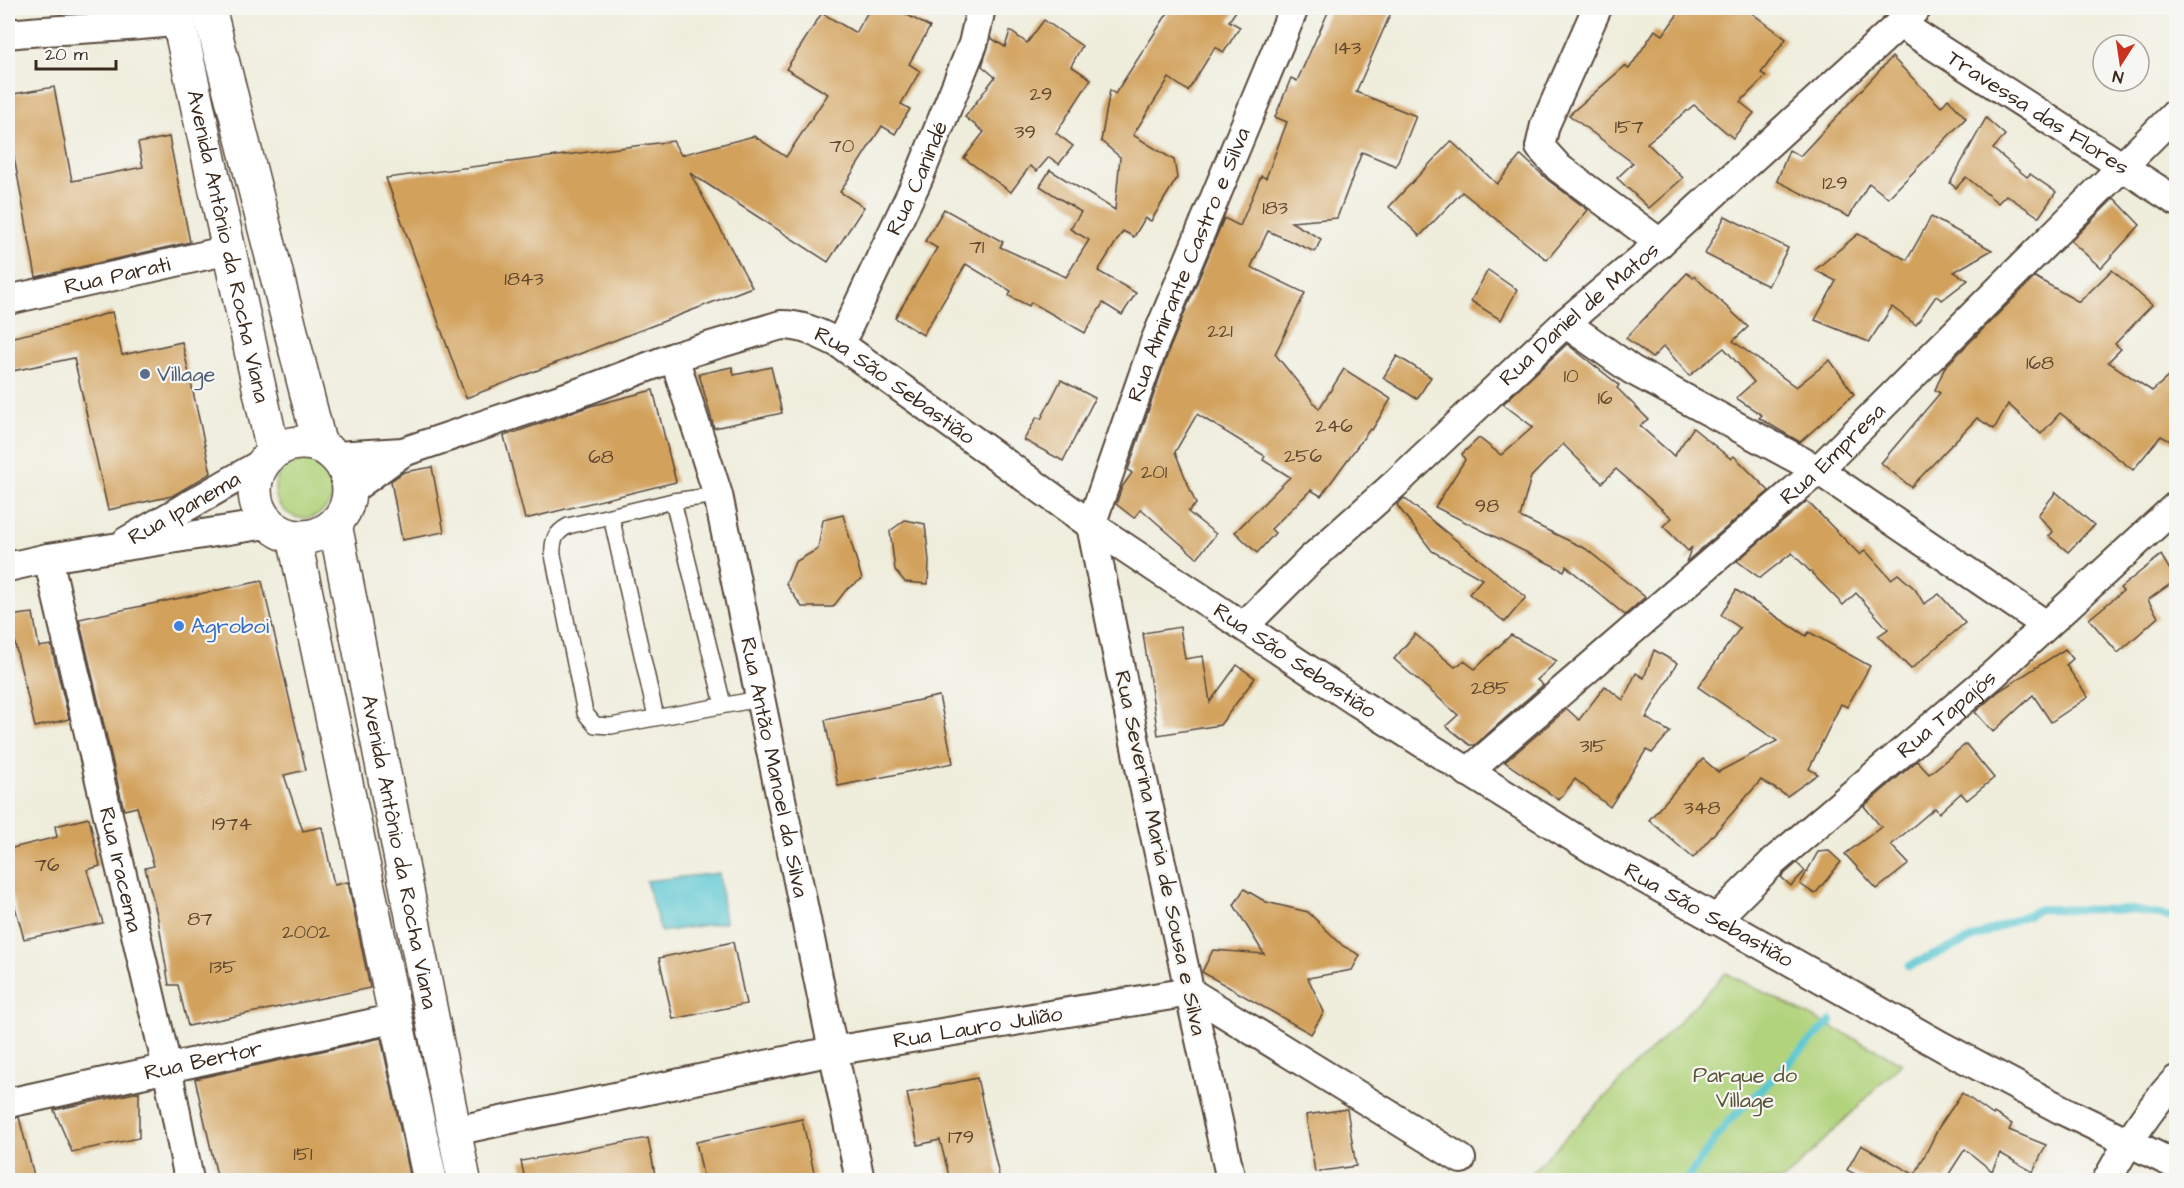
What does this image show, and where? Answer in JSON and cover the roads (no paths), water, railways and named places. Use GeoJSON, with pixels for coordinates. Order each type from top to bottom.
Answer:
{"type":"FeatureCollection","features":[{"type":"Feature","properties":{"kind":"main road","name":"Avenida Antônio da Rocha Viana"},"geometry":{"type":"LineString","coordinates":[[209,8],[328,451]]}},
{"type":"Feature","properties":{"kind":"main road","name":"Avenida Antônio da Rocha Viana"},"geometry":{"type":"LineString","coordinates":[[178,14],[229,250],[266,458]]}},
{"type":"Feature","properties":{"kind":"main road"},"geometry":{"type":"LineString","coordinates":[[296,442],[328,451],[345,466],[348,492],[344,512],[335,524],[318,535],[280,530],[253,496],[266,458],[296,442]]}},
{"type":"Feature","properties":{"kind":"main road","name":"Avenida Antônio da Rocha Viana"},"geometry":{"type":"LineString","coordinates":[[335,524],[464,1180]]}},
{"type":"Feature","properties":{"kind":"main road","name":"Avenida Antônio da Rocha Viana"},"geometry":{"type":"LineString","coordinates":[[280,530],[397,1018],[430,1180]]}},
{"type":"Feature","properties":{"kind":"street","name":"Rua Canindé"},"geometry":{"type":"LineString","coordinates":[[840,344],[918,179],[974,45],[981,8]]}},
{"type":"Feature","properties":{"kind":"street","name":"Rua Almirante Castro e Silva"},"geometry":{"type":"LineString","coordinates":[[1091,525],[1154,344],[1294,8]]}},
{"type":"Feature","properties":{"kind":"street"},"geometry":{"type":"LineString","coordinates":[[1597,8],[1545,125],[1540,147],[1547,158],[1559,168],[1660,243]]}},
{"type":"Feature","properties":{"kind":"street"},"geometry":{"type":"LineString","coordinates":[[8,34],[69,28],[134,28],[178,14]]}},
{"type":"Feature","properties":{"kind":"street","name":"Rua Daniel de Matos"},"geometry":{"type":"LineString","coordinates":[[1244,626],[1310,560],[1394,485],[1565,323],[1660,243],[1909,16]]}},
{"type":"Feature","properties":{"kind":"street","name":"Travessa das Flores"},"geometry":{"type":"LineString","coordinates":[[1909,16],[2176,201]]}},
{"type":"Feature","properties":{"kind":"street","name":"Rua Empresa"},"geometry":{"type":"LineString","coordinates":[[1468,772],[1818,470],[2176,113]]}},
{"type":"Feature","properties":{"kind":"street","name":"Rua Parati"},"geometry":{"type":"LineString","coordinates":[[8,300],[229,250]]}},
{"type":"Feature","properties":{"kind":"street"},"geometry":{"type":"LineString","coordinates":[[1565,323],[1632,370],[1818,470],[2046,625]]}},
{"type":"Feature","properties":{"kind":"street","name":"Rua São Sebastião"},"geometry":{"type":"LineString","coordinates":[[348,492],[403,452],[584,391],[674,357],[781,325],[798,325],[840,344],[1091,525],[1468,772],[1597,852],[1943,1047],[2127,1143],[2176,1165]]}},
{"type":"Feature","properties":{"kind":"street","name":"Rua Antão Manoel da Silva"},"geometry":{"type":"LineString","coordinates":[[674,357],[717,495],[860,1180]]}},
{"type":"Feature","properties":{"kind":"street","name":"Rua São Sebastião"},"geometry":{"type":"LineString","coordinates":[[328,451],[403,452]]}},
{"type":"Feature","properties":{"kind":"street","name":"Rua Ipanema"},"geometry":{"type":"LineString","coordinates":[[109,550],[266,458]]}},
{"type":"Feature","properties":{"kind":"street","name":"Rua Tapajós"},"geometry":{"type":"LineString","coordinates":[[1715,920],[1774,861],[1995,673],[2176,506]]}},
{"type":"Feature","properties":{"kind":"street","name":"Rua Severina Maria de Sousa e Silva"},"geometry":{"type":"LineString","coordinates":[[1091,525],[1231,1180]]}},
{"type":"Feature","properties":{"kind":"street","name":"Rua Ipanema"},"geometry":{"type":"LineString","coordinates":[[8,567],[48,558],[280,530]]}},
{"type":"Feature","properties":{"kind":"street","name":"Rua Iracema"},"geometry":{"type":"LineString","coordinates":[[48,558],[167,1067],[189,1180]]}},
{"type":"Feature","properties":{"kind":"street"},"geometry":{"type":"LineString","coordinates":[[1190,992],[1461,1159]]}},
{"type":"Feature","properties":{"kind":"street","name":"Rua Lauro Julião"},"geometry":{"type":"LineString","coordinates":[[454,1131],[832,1052],[1190,992]]}},
{"type":"Feature","properties":{"kind":"street","name":"Rua Bertor"},"geometry":{"type":"LineString","coordinates":[[8,1102],[397,1018]]}},
{"type":"Feature","properties":{"kind":"street"},"geometry":{"type":"LineString","coordinates":[[2107,1180],[2127,1143],[2157,1100],[2176,1080]]}},
{"type":"Feature","properties":{"kind":"lane"},"geometry":{"type":"LineString","coordinates":[[717,495],[673,501],[568,526],[558,533],[552,543],[585,714],[590,722],[599,727],[759,699]]}},
{"type":"Feature","properties":{"kind":"lane"},"geometry":{"type":"LineString","coordinates":[[673,501],[723,704]]}},
{"type":"Feature","properties":{"kind":"lane"},"geometry":{"type":"LineString","coordinates":[[611,516],[656,717]]}},
{"type":"Feature","properties":{"kind":"water"},"geometry":{"type":"Polygon","coordinates":[[[719,873],[725,922],[661,932],[646,881],[719,873]]]}},
{"type":"Feature","properties":{"kind":"waterway"},"geometry":{"type":"LineString","coordinates":[[1909,966],[2040,909],[2133,910],[2176,918]]}},
{"type":"Feature","properties":{"kind":"waterway"},"geometry":{"type":"LineString","coordinates":[[1686,1180],[1727,1123],[1831,1021]]}},
{"type":"Feature","properties":{"kind":"place","name":"Village"},"geometry":{"type":"Point","coordinates":[145,374]}},
{"type":"Feature","properties":{"kind":"place","name":"Agroboi"},"geometry":{"type":"Point","coordinates":[179,626]}},
{"type":"Feature","properties":{"kind":"park label","name":"Parque do Village"},"geometry":{"type":"Point","coordinates":[1745,1088]}}]}
